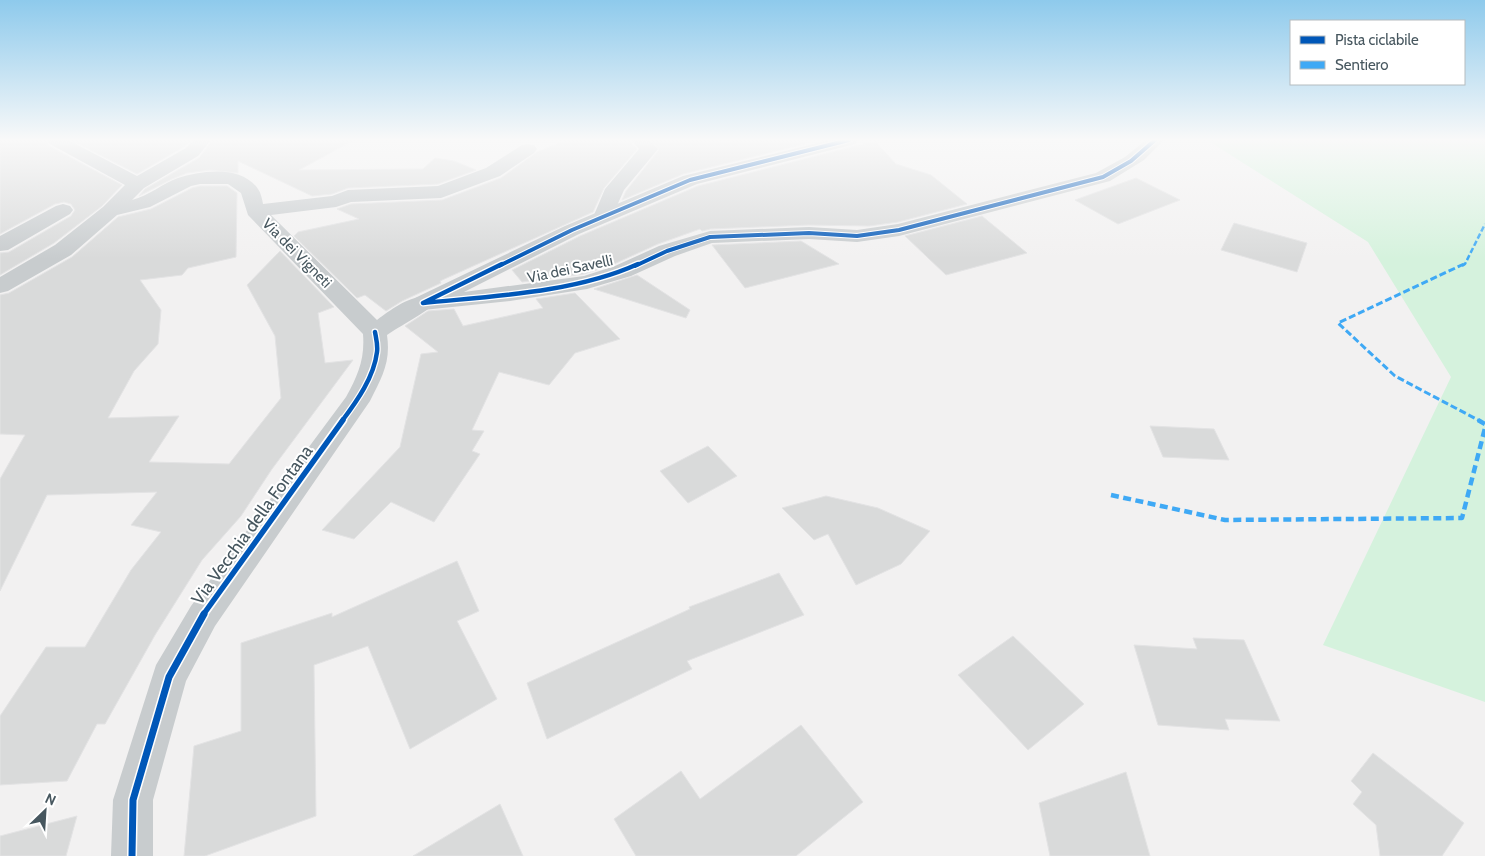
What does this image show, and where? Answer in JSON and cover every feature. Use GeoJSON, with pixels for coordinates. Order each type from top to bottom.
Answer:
{"type":"FeatureCollection","features":[{"type":"Feature","properties":{"kind":"street"},"geometry":{"type":"LineString","coordinates":[[130,180],[137,184]]}},
{"type":"Feature","properties":{"kind":"street"},"geometry":{"type":"LineString","coordinates":[[0,286],[63,250],[144,180]]}},
{"type":"Feature","properties":{"kind":"street","name":"Via dei Vigneti"},"geometry":{"type":"LineString","coordinates":[[103,217],[143,203],[192,180]]}},
{"type":"Feature","properties":{"kind":"street","name":"Via dei Vigneti"},"geometry":{"type":"LineString","coordinates":[[236,180],[250,191],[255,211],[375,332]]}},
{"type":"Feature","properties":{"kind":"street"},"geometry":{"type":"LineString","coordinates":[[255,211],[336,201],[348,196],[441,192],[472,180]]}},
{"type":"Feature","properties":{"kind":"street"},"geometry":{"type":"LineString","coordinates":[[604,215],[615,189],[623,180]]}},
{"type":"Feature","properties":{"kind":"street","name":"Via dei Savelli"},"geometry":{"type":"LineString","coordinates":[[375,332],[398,316],[498,265],[604,215],[690,180]]}},
{"type":"Feature","properties":{"kind":"street","name":"Via dei Savelli"},"geometry":{"type":"LineString","coordinates":[[423,303],[510,294],[587,282],[622,271],[680,246],[710,237],[809,233],[856,236],[899,230],[1092,180]]}},
{"type":"Feature","properties":{"kind":"street"},"geometry":{"type":"LineString","coordinates":[[40,201],[63,210],[103,217]]}},
{"type":"Feature","properties":{"kind":"street"},"geometry":{"type":"LineString","coordinates":[[0,245],[63,210]]}},
{"type":"Feature","properties":{"kind":"street","name":"Via Vecchia della Fontana"},"geometry":{"type":"LineString","coordinates":[[132,856],[133,800],[169,677],[202,616],[357,400],[370,376],[377,351],[375,332]]}},
{"type":"Feature","properties":{"kind":"green space"},"geometry":{"type":"Polygon","coordinates":[[[1270,180],[1485,180],[1485,702],[1323,645],[1451,377],[1368,242],[1270,180]]]}},
{"type":"Feature","properties":{"kind":"building"},"geometry":{"type":"Polygon","coordinates":[[[0,180],[113,180],[122,185],[102,206],[54,243],[0,275],[0,253],[9,252],[71,216],[75,210],[71,204],[64,202],[55,204],[0,234],[0,180]]]}},
{"type":"Feature","properties":{"kind":"building"},"geometry":{"type":"Polygon","coordinates":[[[161,180],[170,180],[139,196],[145,189],[161,180]]]}},
{"type":"Feature","properties":{"kind":"building"},"geometry":{"type":"Polygon","coordinates":[[[278,180],[449,180],[438,184],[348,188],[332,194],[312,196],[278,180]]]}},
{"type":"Feature","properties":{"kind":"building"},"geometry":{"type":"Polygon","coordinates":[[[496,180],[611,180],[604,188],[593,212],[440,281],[441,283],[402,301],[386,311],[365,295],[357,298],[294,236],[298,232],[359,219],[337,209],[351,204],[442,200],[496,180]]]}},
{"type":"Feature","properties":{"kind":"building"},"geometry":{"type":"Polygon","coordinates":[[[635,180],[669,180],[622,200],[626,191],[635,180]]]}},
{"type":"Feature","properties":{"kind":"building"},"geometry":{"type":"Polygon","coordinates":[[[722,180],[937,180],[967,204],[898,222],[869,226],[809,225],[710,229],[702,231],[700,229],[658,244],[614,264],[584,274],[522,282],[512,270],[580,236],[698,186],[722,180]]]}},
{"type":"Feature","properties":{"kind":"building"},"geometry":{"type":"Polygon","coordinates":[[[1131,180],[1140,180],[1180,200],[1118,224],[1075,200],[1131,180]]]}},
{"type":"Feature","properties":{"kind":"building"},"geometry":{"type":"Polygon","coordinates":[[[200,186],[227,186],[237,193],[236,257],[188,268],[182,275],[140,280],[161,310],[158,344],[134,371],[108,418],[179,416],[149,462],[229,464],[281,398],[275,336],[247,285],[280,251],[334,307],[318,313],[325,363],[353,360],[272,469],[241,516],[202,560],[155,635],[105,724],[97,724],[67,781],[0,785],[0,716],[46,647],[85,647],[131,570],[161,532],[131,525],[157,492],[47,495],[0,591],[0,479],[25,435],[0,434],[0,295],[9,293],[72,257],[118,217],[151,209],[192,188],[200,186]]]}},
{"type":"Feature","properties":{"kind":"building"},"geometry":{"type":"Polygon","coordinates":[[[982,216],[1027,253],[946,275],[905,236],[982,216]]]}},
{"type":"Feature","properties":{"kind":"building"},"geometry":{"type":"Polygon","coordinates":[[[1234,223],[1307,243],[1297,272],[1221,250],[1234,223]]]}},
{"type":"Feature","properties":{"kind":"building"},"geometry":{"type":"Polygon","coordinates":[[[801,241],[839,264],[745,288],[712,245],[801,241]]]}},
{"type":"Feature","properties":{"kind":"building"},"geometry":{"type":"Polygon","coordinates":[[[637,275],[690,310],[686,318],[594,289],[637,275]]]}},
{"type":"Feature","properties":{"kind":"building"},"geometry":{"type":"Polygon","coordinates":[[[575,293],[620,339],[575,353],[549,385],[499,372],[472,430],[484,431],[472,451],[480,454],[434,522],[391,502],[354,539],[322,530],[400,447],[421,354],[438,352],[405,326],[428,311],[454,309],[463,326],[543,308],[536,299],[575,293]]]}},
{"type":"Feature","properties":{"kind":"building"},"geometry":{"type":"Polygon","coordinates":[[[1150,426],[1214,429],[1229,460],[1163,457],[1150,426]]]}},
{"type":"Feature","properties":{"kind":"building"},"geometry":{"type":"Polygon","coordinates":[[[708,446],[737,476],[688,503],[660,471],[708,446]]]}},
{"type":"Feature","properties":{"kind":"building"},"geometry":{"type":"Polygon","coordinates":[[[826,496],[878,508],[930,531],[901,564],[856,585],[828,534],[814,540],[782,508],[826,496]]]}},
{"type":"Feature","properties":{"kind":"building"},"geometry":{"type":"Polygon","coordinates":[[[457,561],[479,611],[457,621],[497,699],[410,749],[368,646],[314,665],[316,816],[205,856],[184,856],[194,746],[241,731],[241,643],[332,613],[332,617],[457,561]]]}},
{"type":"Feature","properties":{"kind":"building"},"geometry":{"type":"Polygon","coordinates":[[[779,573],[804,615],[687,661],[692,669],[547,739],[527,683],[690,609],[689,607],[779,573]]]}},
{"type":"Feature","properties":{"kind":"building"},"geometry":{"type":"Polygon","coordinates":[[[1013,636],[1084,704],[1028,750],[958,675],[1013,636]]]}},
{"type":"Feature","properties":{"kind":"building"},"geometry":{"type":"Polygon","coordinates":[[[1193,638],[1244,640],[1280,721],[1225,719],[1229,730],[1158,725],[1134,645],[1197,649],[1193,638]]]}},
{"type":"Feature","properties":{"kind":"building"},"geometry":{"type":"Polygon","coordinates":[[[801,725],[863,802],[796,856],[636,856],[614,819],[681,771],[700,799],[801,725]]]}},
{"type":"Feature","properties":{"kind":"building"},"geometry":{"type":"Polygon","coordinates":[[[1373,753],[1464,823],[1442,856],[1380,856],[1376,825],[1353,804],[1362,792],[1351,781],[1373,753]]]}},
{"type":"Feature","properties":{"kind":"building"},"geometry":{"type":"Polygon","coordinates":[[[1126,772],[1150,856],[1050,856],[1039,803],[1126,772]]]}},
{"type":"Feature","properties":{"kind":"building"},"geometry":{"type":"Polygon","coordinates":[[[500,804],[523,856],[413,856],[500,804]]]}},
{"type":"Feature","properties":{"kind":"building"},"geometry":{"type":"Polygon","coordinates":[[[77,816],[66,856],[0,856],[0,836],[77,816]]]}},
{"type":"Feature","properties":{"kind":"marked path"},"geometry":{"type":"LineString","coordinates":[[1485,224],[1465,264],[1338,323],[1395,376],[1485,424]]}},
{"type":"Feature","properties":{"kind":"marked path"},"geometry":{"type":"LineString","coordinates":[[1111,495],[1225,520],[1462,518],[1485,428]]}},
{"type":"Feature","properties":{"kind":"cycle path"},"geometry":{"type":"LineString","coordinates":[[690,180],[572,230],[423,303],[510,294],[587,282],[623,271],[667,251],[710,237],[809,233],[857,236],[899,230],[1092,180]]}},
{"type":"Feature","properties":{"kind":"cycle path"},"geometry":{"type":"LineString","coordinates":[[132,856],[133,800],[169,677],[203,616],[357,401],[370,376],[377,351],[375,332]]}}]}
